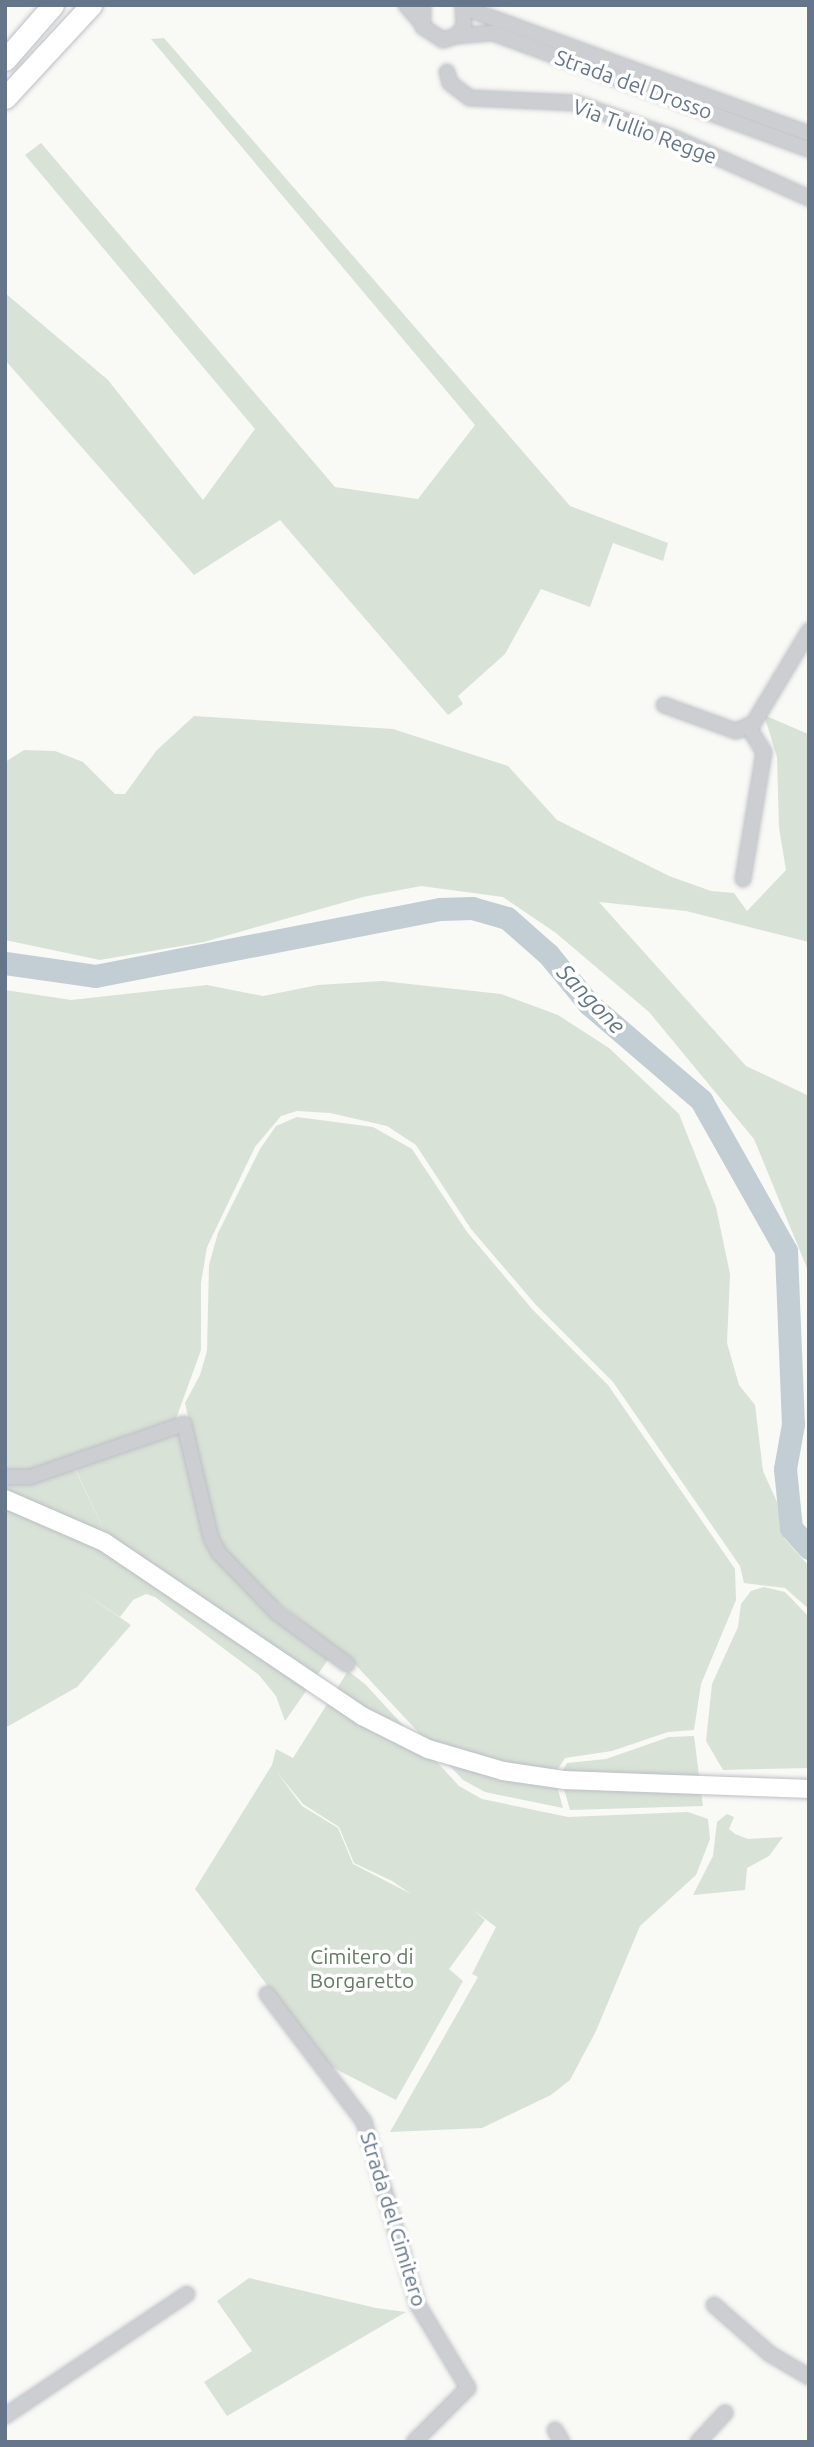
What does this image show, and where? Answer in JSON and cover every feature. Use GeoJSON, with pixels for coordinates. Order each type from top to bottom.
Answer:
{"type":"FeatureCollection","features":[{"type":"Feature","properties":{"kind":"highway"},"geometry":{"type":"LineString","coordinates":[[5,60],[53,5]]}},
{"type":"Feature","properties":{"kind":"highway"},"geometry":{"type":"LineString","coordinates":[[5,98],[91,5]]}},
{"type":"Feature","properties":{"kind":"main road"},"geometry":{"type":"LineString","coordinates":[[5,1499],[104,1542],[362,1716],[428,1749],[503,1771],[565,1780],[809,1789]]}},
{"type":"Feature","properties":{"kind":"street"},"geometry":{"type":"LineString","coordinates":[[406,5],[437,39],[456,36],[464,27],[464,7]]}},
{"type":"Feature","properties":{"kind":"street"},"geometry":{"type":"LineString","coordinates":[[421,22],[423,5]]}},
{"type":"Feature","properties":{"kind":"street","name":"Strada del Drosso"},"geometry":{"type":"LineString","coordinates":[[464,7],[809,134]]}},
{"type":"Feature","properties":{"kind":"street","name":"Strada del Drosso"},"geometry":{"type":"LineString","coordinates":[[456,36],[493,33],[809,149]]}},
{"type":"Feature","properties":{"kind":"street","name":"Via Tullio Regge"},"geometry":{"type":"LineString","coordinates":[[447,72],[450,83],[470,98],[576,103],[672,137],[809,198]]}},
{"type":"Feature","properties":{"kind":"street"},"geometry":{"type":"LineString","coordinates":[[664,705],[736,731],[748,726],[809,631]]}},
{"type":"Feature","properties":{"kind":"street"},"geometry":{"type":"LineString","coordinates":[[743,879],[764,752],[748,726]]}},
{"type":"Feature","properties":{"kind":"street"},"geometry":{"type":"LineString","coordinates":[[5,1477],[30,1477],[184,1424],[211,1538],[219,1553],[277,1613],[347,1664]]}},
{"type":"Feature","properties":{"kind":"street","name":"Strada del Cimitero"},"geometry":{"type":"LineString","coordinates":[[267,1994],[364,2122],[418,2305],[468,2388],[414,2442]]}},
{"type":"Feature","properties":{"kind":"street"},"geometry":{"type":"LineString","coordinates":[[5,2416],[187,2294]]}},
{"type":"Feature","properties":{"kind":"street"},"geometry":{"type":"LineString","coordinates":[[713,2305],[769,2354],[809,2377]]}},
{"type":"Feature","properties":{"kind":"street"},"geometry":{"type":"LineString","coordinates":[[698,2442],[725,2413]]}},
{"type":"Feature","properties":{"kind":"green space"},"geometry":{"type":"Polygon","coordinates":[[[164,38],[570,506],[668,543],[663,561],[613,543],[590,607],[541,589],[505,654],[458,696],[463,704],[448,715],[280,520],[194,575],[5,360],[5,293],[108,380],[203,500],[255,429],[25,155],[41,143],[335,487],[418,499],[475,425],[151,39],[164,38]]]}},
{"type":"Feature","properties":{"kind":"green space"},"geometry":{"type":"Polygon","coordinates":[[[764,715],[808,734],[809,942],[686,911],[599,902],[746,1066],[809,1096],[809,1273],[754,1139],[649,1012],[556,933],[503,897],[421,886],[363,897],[204,942],[100,960],[5,940],[5,762],[24,750],[55,751],[83,762],[115,794],[125,794],[156,751],[194,716],[393,729],[508,766],[557,820],[669,876],[711,891],[734,893],[747,911],[786,870],[779,828],[777,757],[764,715]]]}},
{"type":"Feature","properties":{"kind":"green space"},"geometry":{"type":"Polygon","coordinates":[[[382,981],[501,994],[558,1015],[609,1048],[679,1114],[716,1207],[730,1274],[727,1343],[739,1385],[755,1405],[763,1471],[777,1502],[784,1538],[809,1566],[809,1609],[785,1588],[744,1583],[740,1566],[613,1382],[536,1305],[471,1229],[416,1145],[387,1126],[330,1113],[297,1111],[281,1116],[255,1147],[207,1247],[201,1283],[201,1350],[176,1419],[30,1473],[5,1473],[5,990],[71,1000],[207,985],[263,996],[318,985],[382,981]]]}},
{"type":"Feature","properties":{"kind":"green space"},"geometry":{"type":"Polygon","coordinates":[[[297,1117],[373,1127],[412,1149],[467,1232],[532,1309],[608,1385],[735,1569],[736,1600],[701,1684],[694,1730],[668,1732],[612,1751],[565,1758],[554,1775],[563,1808],[485,1792],[463,1780],[351,1660],[242,1575],[215,1536],[185,1403],[200,1375],[207,1351],[209,1265],[218,1233],[260,1149],[276,1126],[297,1117]]]}},
{"type":"Feature","properties":{"kind":"green space"},"geometry":{"type":"Polygon","coordinates":[[[182,1428],[208,1539],[330,1657],[285,1721],[276,1696],[259,1675],[155,1597],[146,1594],[133,1600],[120,1617],[75,1587],[131,1625],[77,1687],[5,1728],[5,1479],[73,1465],[120,1564],[74,1466],[182,1428]]]}},
{"type":"Feature","properties":{"kind":"green space"},"geometry":{"type":"Polygon","coordinates":[[[764,1587],[785,1592],[809,1617],[809,1768],[723,1770],[706,1741],[712,1684],[738,1627],[741,1604],[751,1591],[764,1587]]]}},
{"type":"Feature","properties":{"kind":"green space","name":"Cimitero di Borgaretto"},"geometry":{"type":"Polygon","coordinates":[[[348,1671],[365,1684],[459,1786],[482,1799],[568,1817],[688,1812],[708,1819],[710,1839],[696,1875],[640,1926],[596,2031],[570,2080],[551,2095],[482,2128],[390,2132],[478,1977],[472,1974],[496,1927],[472,1909],[485,1920],[449,1969],[463,1981],[396,2100],[326,2064],[195,1889],[272,1765],[276,1749],[293,1758],[348,1671]],[[276,1771],[302,1806],[338,1828],[353,1864],[411,1894],[392,1881],[354,1863],[339,1827],[303,1804],[276,1771]]]}},
{"type":"Feature","properties":{"kind":"green space"},"geometry":{"type":"Polygon","coordinates":[[[694,1736],[703,1806],[570,1810],[560,1775],[567,1763],[606,1759],[669,1737],[694,1736]]]}},
{"type":"Feature","properties":{"kind":"green space"},"geometry":{"type":"Polygon","coordinates":[[[727,1814],[734,1817],[729,1829],[735,1834],[748,1839],[783,1837],[769,1856],[747,1868],[745,1890],[693,1895],[713,1856],[717,1822],[727,1814]]]}},
{"type":"Feature","properties":{"kind":"green space"},"geometry":{"type":"Polygon","coordinates":[[[249,2278],[376,2308],[406,2312],[227,2416],[204,2382],[252,2351],[217,2301],[249,2278]]]}},
{"type":"Feature","properties":{"kind":"waterway","name":"Sangone"},"geometry":{"type":"LineString","coordinates":[[5,963],[95,976],[440,909],[472,908],[507,918],[548,954],[589,1004],[701,1100],[786,1251],[793,1424],[785,1469],[791,1528],[809,1548]]}}]}
